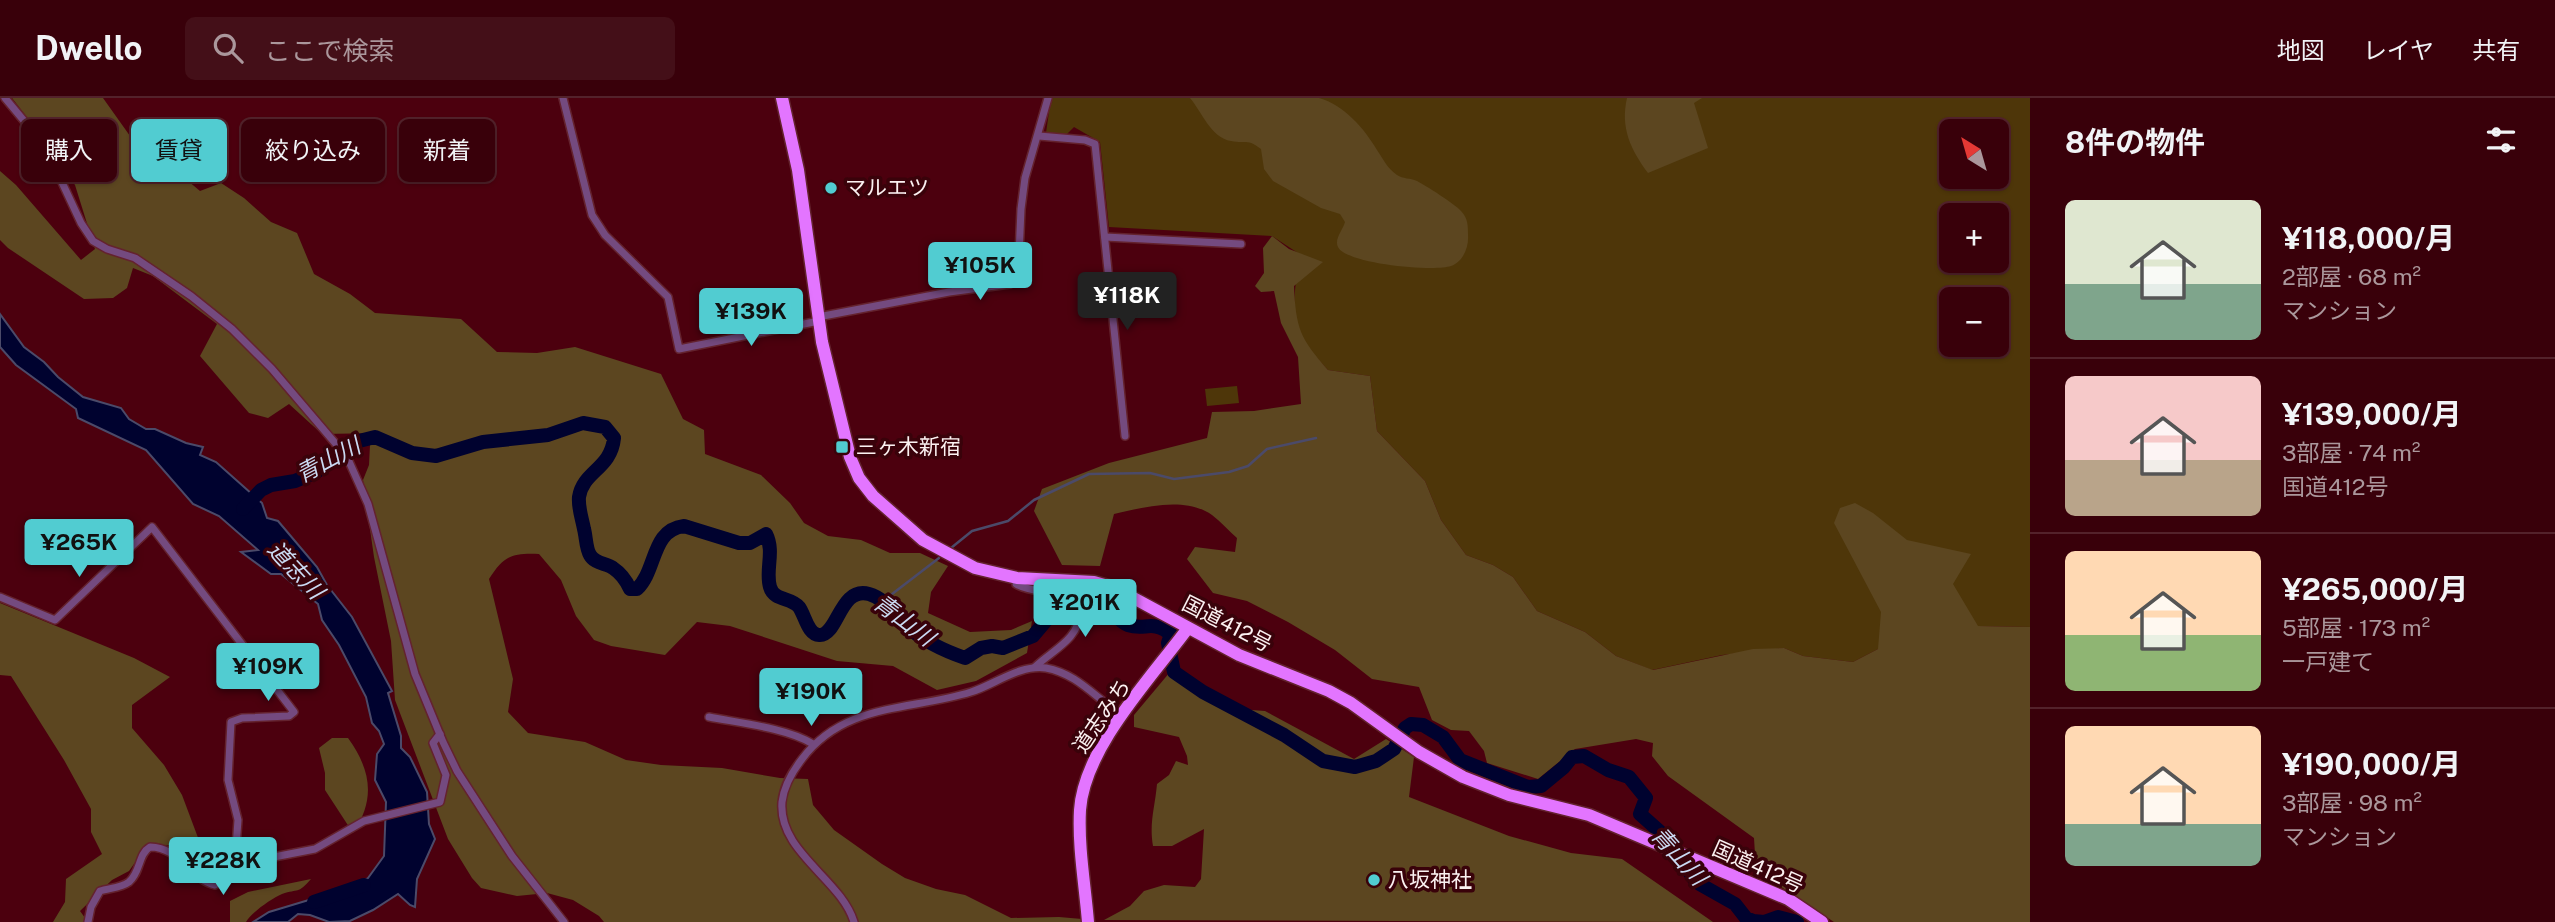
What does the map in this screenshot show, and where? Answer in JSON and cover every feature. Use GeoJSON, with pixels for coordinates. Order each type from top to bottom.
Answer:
{"type":"FeatureCollection","features":[{"type":"Feature","properties":{"kind":"highway","name":"国道412号"},"geometry":{"type":"LineString","coordinates":[[782,98],[798,170],[818,319],[850,457],[859,478],[873,496],[923,540],[975,568],[1017,578],[1094,582],[1115,588],[1239,655],[1329,691],[1463,777],[1509,795],[1589,815],[1788,899],[1822,922]]}},
{"type":"Feature","properties":{"kind":"highway","name":"道志みち"},"geometry":{"type":"LineString","coordinates":[[1088,922],[1081,833],[1082,797],[1094,759],[1122,715],[1188,628]]}},
{"type":"Feature","properties":{"kind":"street"},"geometry":{"type":"LineString","coordinates":[[5,98],[46,146],[81,223],[93,241],[107,249],[135,258],[216,315],[251,348],[346,457],[368,504],[415,674],[457,771],[512,856],[564,922]]}},
{"type":"Feature","properties":{"kind":"street"},"geometry":{"type":"LineString","coordinates":[[563,98],[592,215],[605,235],[668,297],[679,349],[950,292],[1010,284],[1018,279],[1022,199],[1048,98]]}},
{"type":"Feature","properties":{"kind":"street"},"geometry":{"type":"LineString","coordinates":[[1038,136],[1085,140],[1095,144],[1125,436]]}},
{"type":"Feature","properties":{"kind":"street"},"geometry":{"type":"LineString","coordinates":[[1105,237],[1241,244]]}},
{"type":"Feature","properties":{"kind":"street"},"geometry":{"type":"LineString","coordinates":[[0,597],[55,620],[152,527],[294,712],[289,716],[242,718],[231,722],[228,780],[238,820],[236,848],[244,864]]}},
{"type":"Feature","properties":{"kind":"street"},"geometry":{"type":"LineString","coordinates":[[855,922],[842,897],[806,859],[784,820],[782,805],[787,782],[813,744],[834,728],[894,707],[969,693],[1034,668],[1065,644],[1077,625],[1080,612],[1072,600],[1054,593],[1021,587],[1016,584],[1017,578]]}},
{"type":"Feature","properties":{"kind":"street"},"geometry":{"type":"LineString","coordinates":[[1034,668],[1046,668],[1076,679],[1122,715]]}},
{"type":"Feature","properties":{"kind":"street"},"geometry":{"type":"LineString","coordinates":[[709,717],[782,733],[813,744]]}},
{"type":"Feature","properties":{"kind":"street"},"geometry":{"type":"LineString","coordinates":[[88,922],[91,907],[100,891],[129,882],[136,873],[144,852],[150,847],[160,848],[178,857],[202,880],[215,885],[244,864],[261,858],[315,849],[364,821],[440,802],[446,782],[444,766],[433,747],[440,734]]}},
{"type":"Feature","properties":{"kind":"shaded area"},"geometry":{"type":"Polygon","coordinates":[[[12,98],[103,98],[131,137],[131,182],[189,182],[200,191],[221,183],[244,198],[271,222],[297,233],[314,274],[350,294],[375,313],[461,319],[497,352],[537,353],[575,347],[661,374],[683,419],[704,430],[705,454],[761,475],[790,503],[804,523],[828,536],[861,540],[890,553],[920,553],[948,566],[931,592],[928,613],[970,632],[1011,630],[1032,621],[1027,653],[976,681],[937,690],[893,666],[837,661],[730,626],[697,622],[665,655],[611,646],[594,640],[576,616],[561,580],[539,554],[521,554],[509,558],[499,565],[489,579],[513,679],[508,712],[528,733],[585,742],[626,760],[808,779],[813,805],[834,830],[905,878],[936,889],[965,895],[1011,918],[1059,917],[1082,919],[1082,922],[604,922],[573,900],[547,893],[517,896],[481,888],[448,839],[395,700],[391,641],[374,557],[363,480],[369,465],[370,445],[382,433],[322,434],[289,404],[268,418],[249,413],[200,356],[217,324],[153,276],[133,268],[127,288],[113,298],[84,299],[8,248],[0,240],[0,171],[16,185],[81,260],[95,249],[73,182],[117,182],[117,119],[28,119],[12,98]]]}},
{"type":"Feature","properties":{"kind":"shaded area"},"geometry":{"type":"Polygon","coordinates":[[[1051,98],[2030,98],[2030,627],[1978,626],[1878,649],[1853,662],[1803,656],[1784,648],[1722,655],[1652,670],[1616,656],[1585,632],[1537,611],[1513,577],[1493,565],[1466,555],[1441,520],[1425,481],[1377,431],[1370,376],[1328,370],[1304,341],[1295,309],[1295,287],[1301,255],[1272,236],[1109,227],[1100,142],[1074,127],[1066,135],[1046,133],[1051,98]]]}},
{"type":"Feature","properties":{"kind":"shaded area"},"geometry":{"type":"Polygon","coordinates":[[[1190,98],[1319,98],[1337,106],[1360,126],[1394,172],[1421,183],[1461,211],[1468,228],[1464,254],[1451,266],[1427,268],[1373,262],[1344,253],[1337,244],[1345,222],[1340,214],[1321,208],[1273,181],[1264,169],[1261,149],[1249,142],[1231,141],[1218,135],[1190,98]]]}},
{"type":"Feature","properties":{"kind":"shaded area"},"geometry":{"type":"Polygon","coordinates":[[[1627,98],[1702,98],[1694,103],[1708,148],[1648,173],[1628,138],[1625,119],[1627,98]]]}},
{"type":"Feature","properties":{"kind":"shaded area"},"geometry":{"type":"Polygon","coordinates":[[[1272,236],[1289,249],[1323,262],[1294,286],[1298,323],[1305,341],[1328,370],[1370,376],[1377,431],[1425,481],[1441,520],[1466,555],[1493,565],[1513,577],[1537,611],[1585,632],[1616,656],[1653,670],[1753,649],[1784,648],[1803,656],[1853,662],[1878,649],[1881,612],[1834,523],[1840,508],[1855,503],[1873,513],[1907,540],[1971,554],[1953,584],[1978,626],[2030,627],[2030,922],[1834,922],[1756,870],[1754,838],[1668,776],[1652,756],[1653,743],[1636,739],[1575,749],[1538,779],[1487,763],[1484,751],[1469,731],[1451,730],[1432,720],[1419,687],[1372,679],[1335,650],[1288,622],[1247,601],[1213,593],[1187,559],[1195,547],[1235,552],[1237,538],[1212,515],[1201,509],[1177,504],[1114,514],[1100,566],[1062,565],[1034,511],[1042,489],[1109,463],[1207,438],[1212,412],[1254,411],[1301,404],[1298,357],[1281,323],[1274,291],[1261,292],[1255,286],[1264,273],[1263,248],[1272,236]]]}},
{"type":"Feature","properties":{"kind":"shaded area"},"geometry":{"type":"Polygon","coordinates":[[[1237,386],[1239,403],[1207,406],[1205,389],[1237,386]]]}},
{"type":"Feature","properties":{"kind":"shaded area"},"geometry":{"type":"Polygon","coordinates":[[[0,603],[134,658],[170,677],[132,705],[132,728],[164,765],[182,795],[200,843],[146,847],[129,871],[112,880],[80,911],[88,922],[53,922],[65,902],[66,879],[102,854],[91,832],[91,809],[64,760],[11,676],[0,675],[0,603]]]}},
{"type":"Feature","properties":{"kind":"shaded area"},"geometry":{"type":"Polygon","coordinates":[[[1170,672],[1224,708],[1265,711],[1354,759],[1386,739],[1414,757],[1409,797],[1509,836],[1571,853],[1622,859],[1713,922],[1104,920],[1130,906],[1144,891],[1164,885],[1195,887],[1201,879],[1204,829],[1172,846],[1153,846],[1152,822],[1157,784],[1169,775],[1176,761],[1188,765],[1179,737],[1134,727],[1134,715],[1170,672]]]}},
{"type":"Feature","properties":{"kind":"shaded area"},"geometry":{"type":"Polygon","coordinates":[[[332,738],[348,738],[366,773],[368,796],[353,833],[325,790],[325,773],[319,748],[332,738]]]}},
{"type":"Feature","properties":{"kind":"shaded area"},"geometry":{"type":"Polygon","coordinates":[[[311,879],[300,889],[267,902],[246,922],[230,922],[230,901],[248,892],[311,879]]]}},
{"type":"Feature","properties":{"kind":"water"},"geometry":{"type":"Polygon","coordinates":[[[0,314],[24,347],[83,397],[121,408],[129,419],[146,429],[155,429],[186,443],[203,447],[200,455],[216,462],[262,503],[267,518],[278,521],[317,567],[327,585],[352,617],[392,691],[388,693],[401,736],[401,748],[410,757],[427,792],[429,824],[435,839],[417,879],[415,907],[398,894],[350,921],[329,922],[298,914],[288,922],[253,922],[269,912],[322,896],[338,896],[368,878],[384,856],[386,802],[375,780],[377,754],[384,744],[379,731],[372,723],[366,697],[339,645],[322,620],[318,604],[281,574],[271,574],[241,552],[258,550],[219,516],[193,504],[146,450],[78,418],[76,409],[16,365],[0,347],[0,314]]]}},
{"type":"Feature","properties":{"kind":"waterway","name":"青山川"},"geometry":{"type":"LineString","coordinates":[[243,509],[261,490],[316,472],[359,441],[375,437],[412,453],[436,456],[483,442],[548,435],[583,423],[605,427],[614,438],[612,448],[608,457],[582,488],[579,497],[580,509],[590,555],[619,573],[630,589],[637,589],[643,581],[660,543],[673,529],[684,526],[739,543],[750,543],[766,534],[770,547],[770,587],[775,595],[799,607],[812,632],[820,635],[826,633],[845,603],[859,593],[869,594],[881,600],[922,638],[965,658],[981,648],[1003,648],[1033,636],[1060,604],[1076,594],[1080,595],[1104,605],[1128,625],[1158,627],[1171,634],[1168,643],[1174,672],[1203,692],[1284,735],[1323,761],[1355,767],[1376,761],[1394,749],[1405,728],[1411,724],[1423,725],[1443,737],[1460,760],[1528,787],[1541,786],[1572,757],[1584,756],[1608,770],[1629,777],[1646,798],[1640,814],[1667,838],[1696,882],[1735,904],[1746,918],[1753,921],[1764,922],[1778,917],[1797,922]]}},
{"type":"Feature","properties":{"kind":"waterway"},"geometry":{"type":"LineString","coordinates":[[951,548],[972,531],[1008,521],[1034,500],[1089,474],[1150,473],[1174,479],[1229,472],[1248,466],[1267,449],[1316,438]]}},
{"type":"Feature","properties":{"kind":"waterway"},"geometry":{"type":"LineString","coordinates":[[883,601],[939,558]]}},
{"type":"Feature","properties":{"kind":"waterway","name":"道志川"},"geometry":{"type":"LineString","coordinates":[[314,902],[364,885]]}},
{"type":"Feature","properties":{"kind":"place","name":"マルエツ"},"geometry":{"type":"Point","coordinates":[831,188]}},
{"type":"Feature","properties":{"kind":"place","name":"三ヶ木新宿"},"geometry":{"type":"Point","coordinates":[842,447]}},
{"type":"Feature","properties":{"kind":"place","name":"八坂神社"},"geometry":{"type":"Point","coordinates":[1374,880]}}]}
